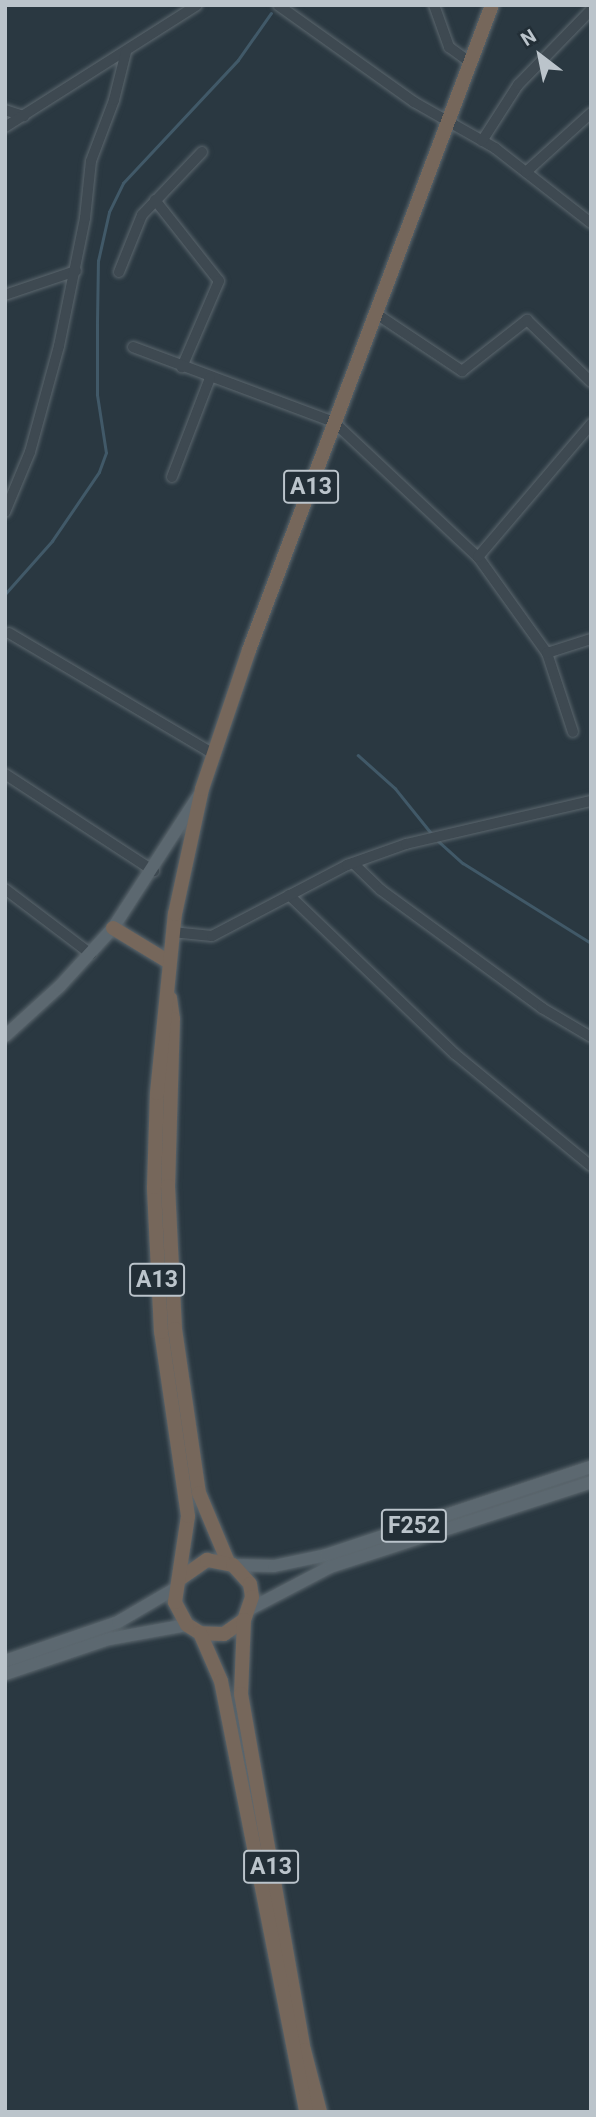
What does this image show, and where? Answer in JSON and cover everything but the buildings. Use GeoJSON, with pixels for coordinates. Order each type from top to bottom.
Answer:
{"type":"FeatureCollection","features":[{"type":"Feature","properties":{"kind":"highway","name":"A13"},"geometry":{"type":"LineString","coordinates":[[306,2112],[221,1681],[193,1629],[179,1615],[178,1583],[188,1516],[161,1332],[154,1187],[167,979],[172,932],[202,789],[334,422],[492,5]]}},
{"type":"Feature","properties":{"kind":"highway"},"geometry":{"type":"LineString","coordinates":[[113,928],[169,962]]}},
{"type":"Feature","properties":{"kind":"highway","name":"A13"},"geometry":{"type":"LineString","coordinates":[[167,979],[173,1019],[168,1186],[175,1329],[199,1493],[231,1564],[250,1584],[241,1694],[304,2050],[320,2112]]}},
{"type":"Feature","properties":{"kind":"highway"},"geometry":{"type":"LineString","coordinates":[[178,1583],[206,1560],[231,1564]]}},
{"type":"Feature","properties":{"kind":"highway"},"geometry":{"type":"LineString","coordinates":[[193,1629],[224,1634],[247,1615]]}},
{"type":"Feature","properties":{"kind":"main road"},"geometry":{"type":"LineString","coordinates":[[5,1036],[92,954],[113,928],[154,871],[202,789]]}},
{"type":"Feature","properties":{"kind":"main road","name":"F252"},"geometry":{"type":"LineString","coordinates":[[231,1564],[274,1566],[316,1558],[591,1467]]}},
{"type":"Feature","properties":{"kind":"main road","name":"F252"},"geometry":{"type":"LineString","coordinates":[[247,1615],[330,1567],[591,1482]]}},
{"type":"Feature","properties":{"kind":"main road"},"geometry":{"type":"LineString","coordinates":[[5,1661],[105,1627],[178,1583]]}},
{"type":"Feature","properties":{"kind":"main road"},"geometry":{"type":"LineString","coordinates":[[5,1674],[109,1639],[193,1629]]}},
{"type":"Feature","properties":{"kind":"street"},"geometry":{"type":"LineString","coordinates":[[5,127],[197,5]]}},
{"type":"Feature","properties":{"kind":"street"},"geometry":{"type":"LineString","coordinates":[[434,5],[449,47],[470,62]]}},
{"type":"Feature","properties":{"kind":"street"},"geometry":{"type":"LineString","coordinates":[[279,6],[414,102],[449,119],[482,141],[591,223]]}},
{"type":"Feature","properties":{"kind":"street"},"geometry":{"type":"LineString","coordinates":[[482,141],[518,85],[591,10]]}},
{"type":"Feature","properties":{"kind":"street"},"geometry":{"type":"LineString","coordinates":[[5,512],[30,452],[76,271],[91,161],[114,100],[126,52]]}},
{"type":"Feature","properties":{"kind":"street"},"geometry":{"type":"LineString","coordinates":[[5,110],[24,116]]}},
{"type":"Feature","properties":{"kind":"street"},"geometry":{"type":"LineString","coordinates":[[526,172],[591,113]]}},
{"type":"Feature","properties":{"kind":"street"},"geometry":{"type":"LineString","coordinates":[[119,272],[142,215],[202,152]]}},
{"type":"Feature","properties":{"kind":"street"},"geometry":{"type":"LineString","coordinates":[[155,200],[219,281],[181,367]]}},
{"type":"Feature","properties":{"kind":"street"},"geometry":{"type":"LineString","coordinates":[[5,295],[76,271]]}},
{"type":"Feature","properties":{"kind":"street"},"geometry":{"type":"LineString","coordinates":[[375,313],[462,371],[468,371],[527,320],[591,382]]}},
{"type":"Feature","properties":{"kind":"street"},"geometry":{"type":"LineString","coordinates":[[133,347],[210,378],[334,422],[478,557],[547,653],[573,732]]}},
{"type":"Feature","properties":{"kind":"street"},"geometry":{"type":"LineString","coordinates":[[172,477],[210,378]]}},
{"type":"Feature","properties":{"kind":"street"},"geometry":{"type":"LineString","coordinates":[[478,557],[591,424]]}},
{"type":"Feature","properties":{"kind":"street"},"geometry":{"type":"LineString","coordinates":[[9,633],[214,754]]}},
{"type":"Feature","properties":{"kind":"street"},"geometry":{"type":"LineString","coordinates":[[547,653],[591,639]]}},
{"type":"Feature","properties":{"kind":"street"},"geometry":{"type":"LineString","coordinates":[[5,774],[154,871]]}},
{"type":"Feature","properties":{"kind":"street"},"geometry":{"type":"LineString","coordinates":[[172,932],[212,936],[353,863],[406,844],[591,801]]}},
{"type":"Feature","properties":{"kind":"street"},"geometry":{"type":"LineString","coordinates":[[353,863],[380,890],[542,1009],[591,1037]]}},
{"type":"Feature","properties":{"kind":"street"},"geometry":{"type":"LineString","coordinates":[[5,889],[92,954]]}},
{"type":"Feature","properties":{"kind":"street"},"geometry":{"type":"LineString","coordinates":[[289,895],[455,1054],[591,1166]]}},
{"type":"Feature","properties":{"kind":"waterway"},"geometry":{"type":"LineString","coordinates":[[5,594],[52,541],[99,472],[106,453],[97,395],[97,322],[98,261],[109,212],[123,183],[238,60],[271,13]]}},
{"type":"Feature","properties":{"kind":"waterway"},"geometry":{"type":"LineString","coordinates":[[358,755],[395,788],[432,834]]}},
{"type":"Feature","properties":{"kind":"waterway"},"geometry":{"type":"LineString","coordinates":[[436,839],[463,863],[591,943]]}}]}
